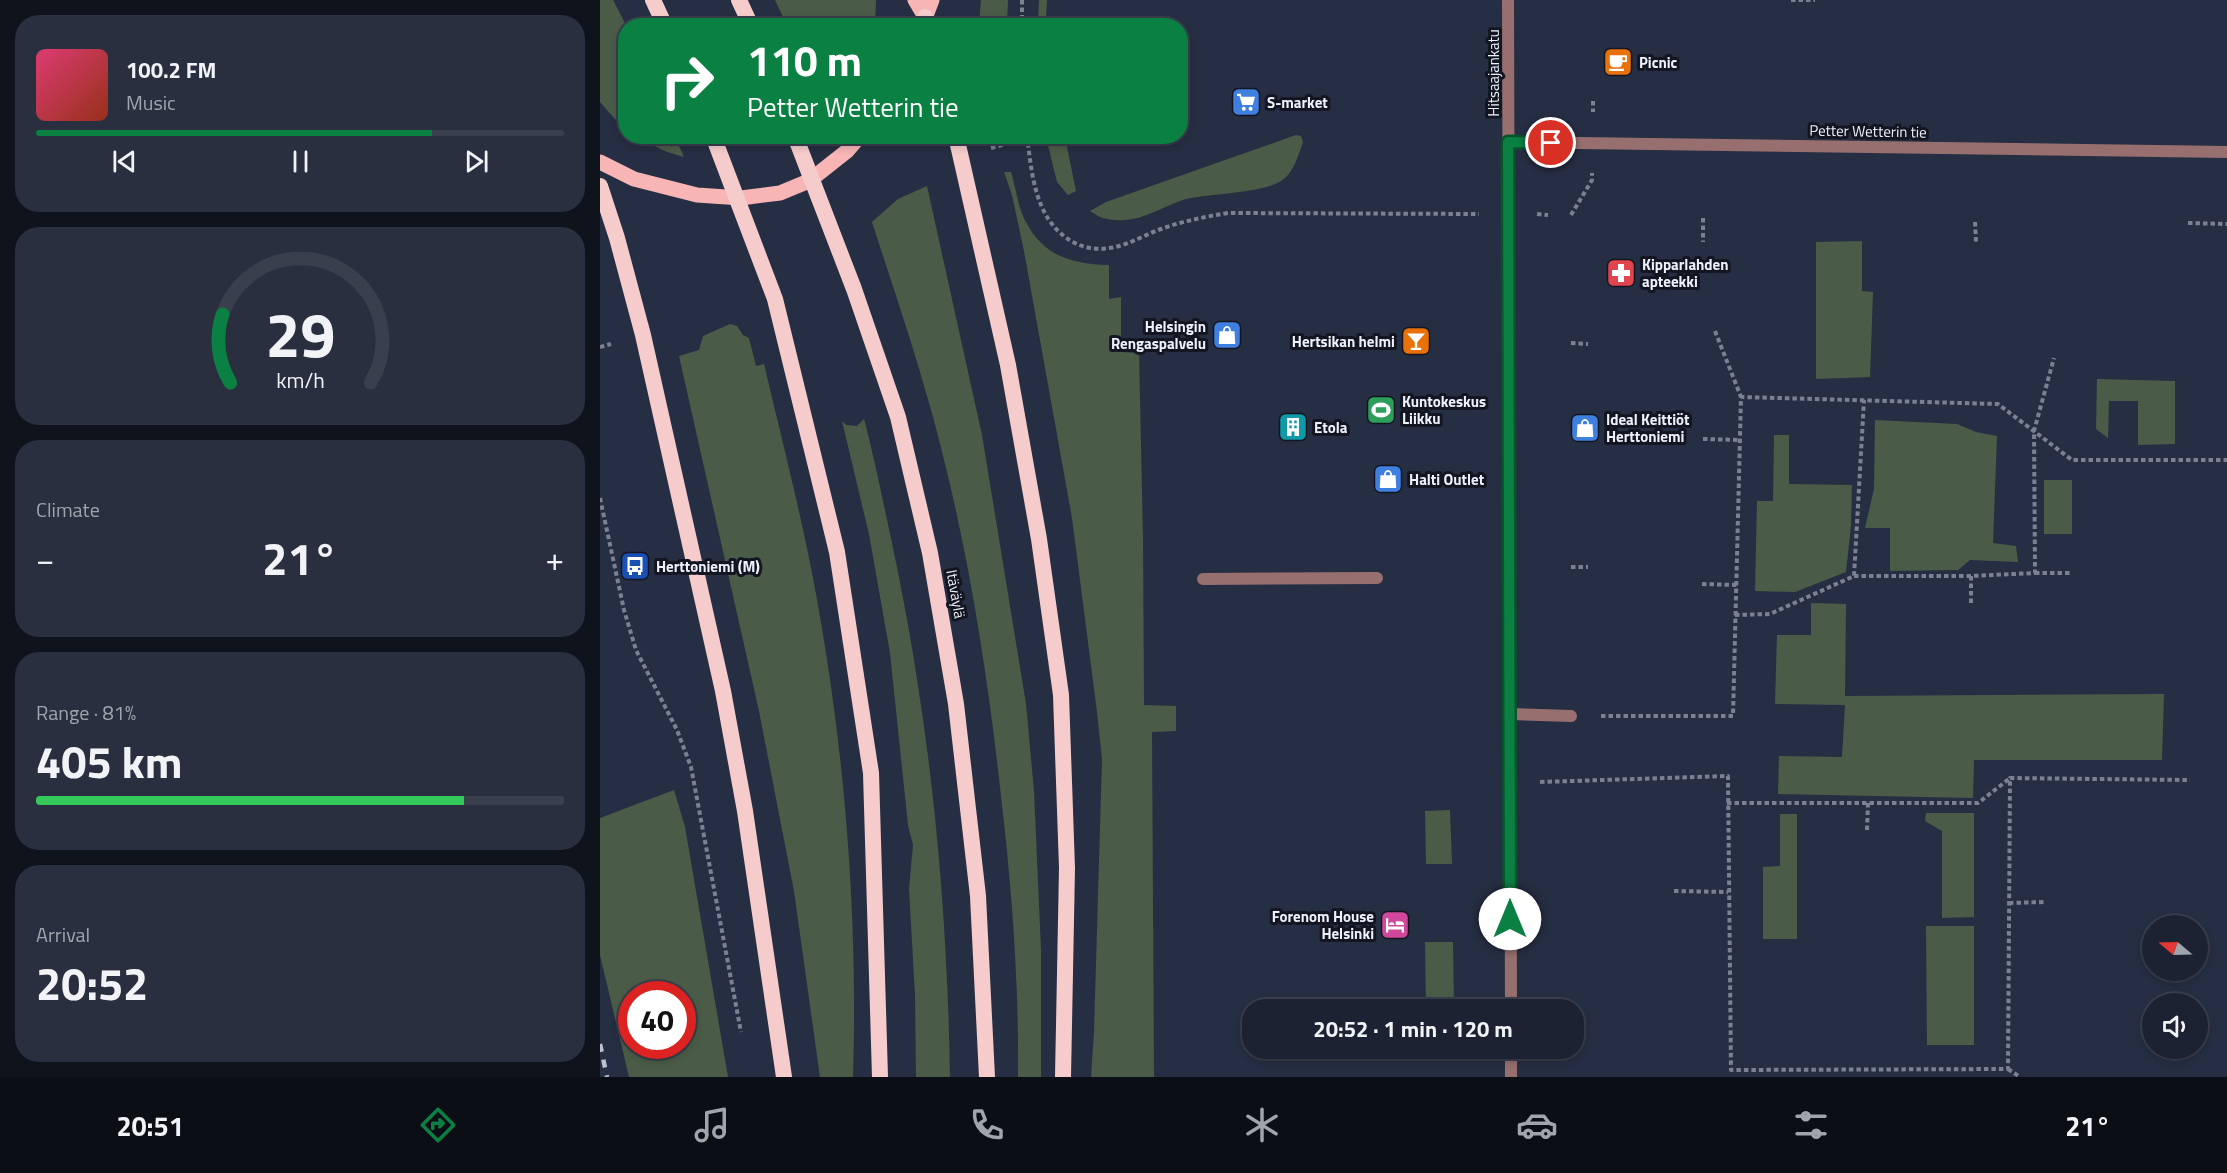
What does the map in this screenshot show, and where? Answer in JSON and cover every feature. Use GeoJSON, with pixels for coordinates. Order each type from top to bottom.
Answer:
{"type":"FeatureCollection","features":[{"type":"Feature","properties":{"kind":"highway"},"geometry":{"type":"LineString","coordinates":[[652,0],[661,18]]}},
{"type":"Feature","properties":{"kind":"highway"},"geometry":{"type":"LineString","coordinates":[[739,0],[747,18]]}},
{"type":"Feature","properties":{"kind":"highway"},"geometry":{"type":"LineString","coordinates":[[716,144],[775,299],[837,552],[871,773],[880,1077]]}},
{"type":"Feature","properties":{"kind":"highway","name":"Itäväylä"},"geometry":{"type":"LineString","coordinates":[[798,144],[854,289],[898,417],[930,553],[956,704],[978,896],[987,1077]]}},
{"type":"Feature","properties":{"kind":"highway"},"geometry":{"type":"LineString","coordinates":[[958,144],[1008,365],[1039,539],[1061,695],[1067,868],[1063,1077]]}},
{"type":"Feature","properties":{"kind":"highway"},"geometry":{"type":"LineString","coordinates":[[600,186],[617,238],[643,335],[723,691],[745,811],[784,1077]]}},
{"type":"Feature","properties":{"kind":"main road"},"geometry":{"type":"LineString","coordinates":[[915,0],[923,18]]}},
{"type":"Feature","properties":{"kind":"main road"},"geometry":{"type":"LineString","coordinates":[[927,18],[932,0]]}},
{"type":"Feature","properties":{"kind":"main road"},"geometry":{"type":"LineString","coordinates":[[600,162],[633,179],[697,195],[741,198],[780,193],[809,181],[853,144]]}},
{"type":"Feature","properties":{"kind":"street","name":"Hitsaajankatu"},"geometry":{"type":"LineString","coordinates":[[1508,0],[1510,999]]}},
{"type":"Feature","properties":{"kind":"street","name":"Petter Wetterin tie"},"geometry":{"type":"LineString","coordinates":[[1508,142],[2227,152]]}},
{"type":"Feature","properties":{"kind":"street"},"geometry":{"type":"LineString","coordinates":[[1203,579],[1377,578]]}},
{"type":"Feature","properties":{"kind":"street"},"geometry":{"type":"LineString","coordinates":[[1510,714],[1571,716]]}},
{"type":"Feature","properties":{"kind":"street"},"geometry":{"type":"LineString","coordinates":[[1511,1059],[1511,1077]]}},
{"type":"Feature","properties":{"kind":"path"},"geometry":{"type":"LineString","coordinates":[[1022,0],[1022,18]]}},
{"type":"Feature","properties":{"kind":"path"},"geometry":{"type":"LineString","coordinates":[[1791,0],[1815,0]]}},
{"type":"Feature","properties":{"kind":"path"},"geometry":{"type":"LineString","coordinates":[[1028,144],[1036,190],[1046,219],[1063,236],[1077,244],[1094,249],[1110,248],[1192,218],[1228,213],[1490,214]]}},
{"type":"Feature","properties":{"kind":"path"},"geometry":{"type":"LineString","coordinates":[[1703,218],[1703,242]]}},
{"type":"Feature","properties":{"kind":"path"},"geometry":{"type":"LineString","coordinates":[[1975,222],[1976,242]]}},
{"type":"Feature","properties":{"kind":"path"},"geometry":{"type":"LineString","coordinates":[[2188,223],[2227,224]]}},
{"type":"Feature","properties":{"kind":"path"},"geometry":{"type":"LineString","coordinates":[[1571,716],[1733,716],[1741,397],[1715,331]]}},
{"type":"Feature","properties":{"kind":"path"},"geometry":{"type":"LineString","coordinates":[[1571,343],[1588,344]]}},
{"type":"Feature","properties":{"kind":"path"},"geometry":{"type":"LineString","coordinates":[[2035,573],[2034,431],[2054,358]]}},
{"type":"Feature","properties":{"kind":"path"},"geometry":{"type":"LineString","coordinates":[[1741,397],[1998,404],[2072,460],[2227,460]]}},
{"type":"Feature","properties":{"kind":"path"},"geometry":{"type":"LineString","coordinates":[[1854,576],[1864,400]]}},
{"type":"Feature","properties":{"kind":"path"},"geometry":{"type":"LineString","coordinates":[[1703,439],[1740,440]]}},
{"type":"Feature","properties":{"kind":"path"},"geometry":{"type":"LineString","coordinates":[[600,498],[624,610],[636,650],[677,730],[691,767],[742,1035]]}},
{"type":"Feature","properties":{"kind":"path"},"geometry":{"type":"LineString","coordinates":[[1571,567],[1587,567]]}},
{"type":"Feature","properties":{"kind":"path"},"geometry":{"type":"LineString","coordinates":[[1735,615],[1770,614],[1854,576],[2071,573]]}},
{"type":"Feature","properties":{"kind":"path"},"geometry":{"type":"LineString","coordinates":[[1971,576],[1971,603]]}},
{"type":"Feature","properties":{"kind":"path"},"geometry":{"type":"LineString","coordinates":[[1702,584],[1737,585]]}},
{"type":"Feature","properties":{"kind":"path"},"geometry":{"type":"LineString","coordinates":[[1573,781],[1728,776],[1731,1077]]}},
{"type":"Feature","properties":{"kind":"path"},"geometry":{"type":"LineString","coordinates":[[2008,1070],[2010,778]]}},
{"type":"Feature","properties":{"kind":"path"},"geometry":{"type":"LineString","coordinates":[[1727,803],[1978,803],[2010,778],[2190,780]]}},
{"type":"Feature","properties":{"kind":"path"},"geometry":{"type":"LineString","coordinates":[[1867,830],[1868,803]]}},
{"type":"Feature","properties":{"kind":"path"},"geometry":{"type":"LineString","coordinates":[[1674,891],[1728,892]]}},
{"type":"Feature","properties":{"kind":"path"},"geometry":{"type":"LineString","coordinates":[[2009,903],[2045,902]]}},
{"type":"Feature","properties":{"kind":"path"},"geometry":{"type":"LineString","coordinates":[[1731,1070],[2008,1070],[2020,1077]]}},
{"type":"Feature","properties":{"kind":"green space"},"geometry":{"type":"Polygon","coordinates":[[[600,0],[613,0],[622,18],[618,18],[618,122],[600,102],[600,0]]]}},
{"type":"Feature","properties":{"kind":"green space"},"geometry":{"type":"Polygon","coordinates":[[[775,0],[876,0],[875,18],[784,18],[775,0]]]}},
{"type":"Feature","properties":{"kind":"green space"},"geometry":{"type":"Polygon","coordinates":[[[981,0],[1008,0],[1007,18],[980,18],[981,0]]]}},
{"type":"Feature","properties":{"kind":"green space"},"geometry":{"type":"Polygon","coordinates":[[[1039,0],[1047,0],[1046,16],[1056,16],[1056,18],[1038,18],[1039,0]]]}},
{"type":"Feature","properties":{"kind":"green space"},"geometry":{"type":"Polygon","coordinates":[[[1296,135],[1301,136],[1303,142],[1298,157],[1288,175],[1277,183],[1253,190],[1186,199],[1133,219],[1111,220],[1090,211],[1106,202],[1296,135]]]}},
{"type":"Feature","properties":{"kind":"green space"},"geometry":{"type":"Polygon","coordinates":[[[650,144],[678,144],[684,157],[650,144]]]}},
{"type":"Feature","properties":{"kind":"green space"},"geometry":{"type":"Polygon","coordinates":[[[1048,144],[1066,144],[1076,191],[1068,195],[1057,182],[1048,144]]]}},
{"type":"Feature","properties":{"kind":"green space"},"geometry":{"type":"Polygon","coordinates":[[[1004,172],[1011,172],[1023,216],[1033,234],[1051,251],[1083,263],[1109,265],[1109,299],[1121,297],[1121,352],[1139,353],[1144,705],[1176,706],[1176,731],[1152,732],[1154,1077],[1091,1077],[1102,759],[1072,518],[1024,251],[1012,195],[1004,172]]]}},
{"type":"Feature","properties":{"kind":"green space"},"geometry":{"type":"Polygon","coordinates":[[[927,186],[982,435],[1026,704],[1034,791],[1041,950],[1041,1077],[1018,1077],[1016,972],[1005,831],[989,700],[966,558],[933,417],[872,222],[898,199],[927,186]]]}},
{"type":"Feature","properties":{"kind":"green space"},"geometry":{"type":"Polygon","coordinates":[[[1862,241],[1862,291],[1873,292],[1870,377],[1816,379],[1816,242],[1862,241]]]}},
{"type":"Feature","properties":{"kind":"green space"},"geometry":{"type":"Polygon","coordinates":[[[730,324],[737,326],[743,335],[749,338],[756,366],[764,364],[792,479],[826,654],[842,774],[851,895],[853,1077],[820,1077],[794,891],[759,711],[679,356],[699,350],[703,336],[730,324]]]}},
{"type":"Feature","properties":{"kind":"green space"},"geometry":{"type":"Polygon","coordinates":[[[2097,379],[2175,381],[2175,444],[2138,445],[2138,401],[2109,401],[2108,438],[2096,429],[2097,379]]]}},
{"type":"Feature","properties":{"kind":"green space"},"geometry":{"type":"Polygon","coordinates":[[[864,419],[905,610],[926,743],[945,942],[950,1077],[916,1077],[915,995],[909,889],[913,845],[908,825],[890,653],[869,534],[842,421],[846,425],[857,426],[864,419]]]}},
{"type":"Feature","properties":{"kind":"green space"},"geometry":{"type":"Polygon","coordinates":[[[1875,420],[1957,424],[1976,432],[1997,436],[1993,543],[2016,546],[2018,562],[1970,560],[1958,570],[1890,571],[1890,528],[1865,528],[1874,489],[1875,420]]]}},
{"type":"Feature","properties":{"kind":"green space"},"geometry":{"type":"Polygon","coordinates":[[[1774,435],[1789,435],[1789,484],[1852,485],[1846,572],[1795,592],[1755,591],[1757,501],[1773,501],[1774,435]]]}},
{"type":"Feature","properties":{"kind":"green space"},"geometry":{"type":"Polygon","coordinates":[[[2044,480],[2072,480],[2072,534],[2044,534],[2044,480]]]}},
{"type":"Feature","properties":{"kind":"green space"},"geometry":{"type":"Polygon","coordinates":[[[1811,603],[1846,604],[1845,696],[2164,694],[2162,760],[1974,760],[1973,798],[1778,794],[1779,756],[1842,757],[1845,705],[1775,704],[1777,635],[1811,635],[1811,603]]]}},
{"type":"Feature","properties":{"kind":"green space"},"geometry":{"type":"Polygon","coordinates":[[[674,790],[685,827],[728,1077],[629,1077],[625,1059],[696,1059],[696,981],[618,981],[618,1031],[600,955],[600,818],[674,790]]]}},
{"type":"Feature","properties":{"kind":"green space"},"geometry":{"type":"Polygon","coordinates":[[[1450,810],[1452,864],[1426,864],[1425,811],[1450,810]]]}},
{"type":"Feature","properties":{"kind":"green space"},"geometry":{"type":"Polygon","coordinates":[[[1926,813],[1974,813],[1974,917],[1942,918],[1942,831],[1925,821],[1926,813]]]}},
{"type":"Feature","properties":{"kind":"green space"},"geometry":{"type":"Polygon","coordinates":[[[1780,814],[1797,814],[1797,939],[1763,939],[1763,867],[1780,866],[1780,814]]]}},
{"type":"Feature","properties":{"kind":"green space"},"geometry":{"type":"Polygon","coordinates":[[[1926,926],[1974,926],[1974,1045],[1927,1045],[1926,926]]]}},
{"type":"Feature","properties":{"kind":"green space"},"geometry":{"type":"Polygon","coordinates":[[[1425,942],[1453,942],[1454,999],[1426,999],[1425,942]]]}},
{"type":"Feature","properties":{"kind":"railway"},"geometry":{"type":"LineString","coordinates":[[600,1044],[607,1077]]}},
{"type":"Feature","properties":{"kind":"place","name":"Picnic"},"geometry":{"type":"Point","coordinates":[1618,62]}},
{"type":"Feature","properties":{"kind":"place","name":"S-market"},"geometry":{"type":"Point","coordinates":[1246,102]}},
{"type":"Feature","properties":{"kind":"place","name":"Kipparlahden apteekki"},"geometry":{"type":"Point","coordinates":[1621,273]}},
{"type":"Feature","properties":{"kind":"place","name":"Helsingin Rengaspalvelu"},"geometry":{"type":"Point","coordinates":[1227,335]}},
{"type":"Feature","properties":{"kind":"place","name":"Hertsikan helmi"},"geometry":{"type":"Point","coordinates":[1416,341]}},
{"type":"Feature","properties":{"kind":"place","name":"Kuntokeskus Liikku"},"geometry":{"type":"Point","coordinates":[1381,410]}},
{"type":"Feature","properties":{"kind":"place","name":"Etola"},"geometry":{"type":"Point","coordinates":[1293,427]}},
{"type":"Feature","properties":{"kind":"place","name":"Ideal Keittiöt Herttoniemi"},"geometry":{"type":"Point","coordinates":[1585,428]}},
{"type":"Feature","properties":{"kind":"place","name":"Halti Outlet"},"geometry":{"type":"Point","coordinates":[1388,479]}},
{"type":"Feature","properties":{"kind":"place","name":"Herttoniemi (M)"},"geometry":{"type":"Point","coordinates":[635,566]}},
{"type":"Feature","properties":{"kind":"place","name":"Forenom House Helsinki"},"geometry":{"type":"Point","coordinates":[1395,925]}},
{"type":"Feature","properties":{"kind":"route"},"geometry":{"type":"LineString","coordinates":[[1510,919],[1508,142],[1551,143]]}}]}
